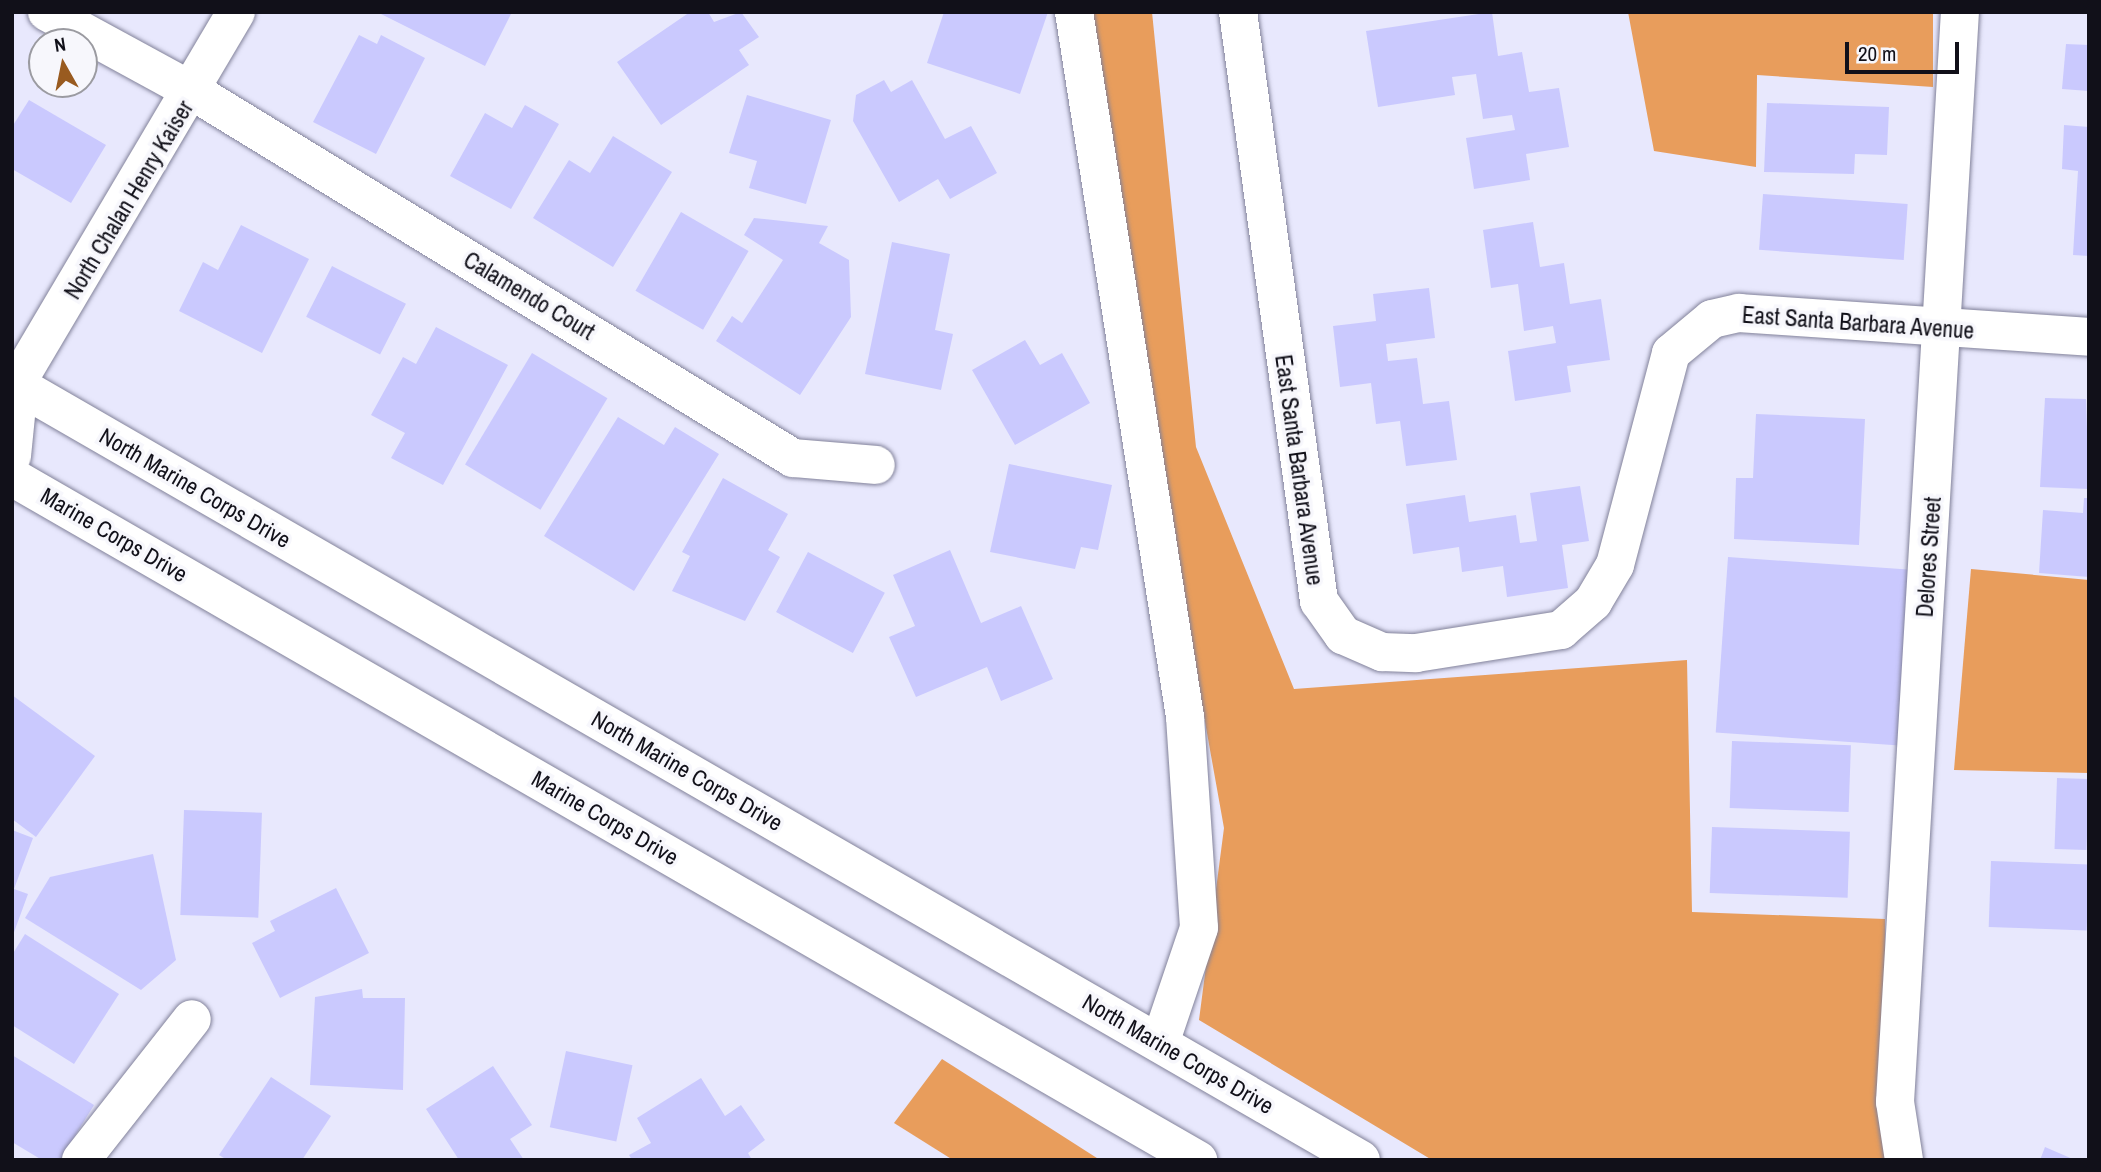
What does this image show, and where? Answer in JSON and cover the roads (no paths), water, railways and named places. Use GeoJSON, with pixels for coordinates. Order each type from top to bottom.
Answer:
{"type":"FeatureCollection","features":[{"type":"Feature","properties":{"kind":"street","name":"Calamendo Court"},"geometry":{"type":"LineString","coordinates":[[47,12],[194,92],[793,458],[876,465]]}},
{"type":"Feature","properties":{"kind":"street","name":"North Chalan Henry Kaiser"},"geometry":{"type":"LineString","coordinates":[[14,386],[194,92],[236,12]]}},
{"type":"Feature","properties":{"kind":"street"},"geometry":{"type":"LineString","coordinates":[[1074,12],[1185,717],[1199,928],[1160,1043]]}},
{"type":"Feature","properties":{"kind":"street","name":"East Santa Barbara Avenue"},"geometry":{"type":"LineString","coordinates":[[1238,12],[1303,516],[1319,601],[1343,635],[1382,652],[1483,645],[1561,630],[1593,602],[1615,565],[1671,354],[1712,319],[1739,313],[2089,337]]}},
{"type":"Feature","properties":{"kind":"street","name":"Delores Street"},"geometry":{"type":"LineString","coordinates":[[1904,1160],[1895,1102],[1943,329],[1959,12]]}},
{"type":"Feature","properties":{"kind":"street"},"geometry":{"type":"LineString","coordinates":[[12,456],[14,386]]}},
{"type":"Feature","properties":{"kind":"street","name":"North Marine Corps Drive"},"geometry":{"type":"LineString","coordinates":[[14,386],[1361,1160]]}},
{"type":"Feature","properties":{"kind":"street","name":"Marine Corps Drive"},"geometry":{"type":"LineString","coordinates":[[12,477],[1198,1160]]}},
{"type":"Feature","properties":{"kind":"street"},"geometry":{"type":"LineString","coordinates":[[81,1160],[192,1019]]}}]}
